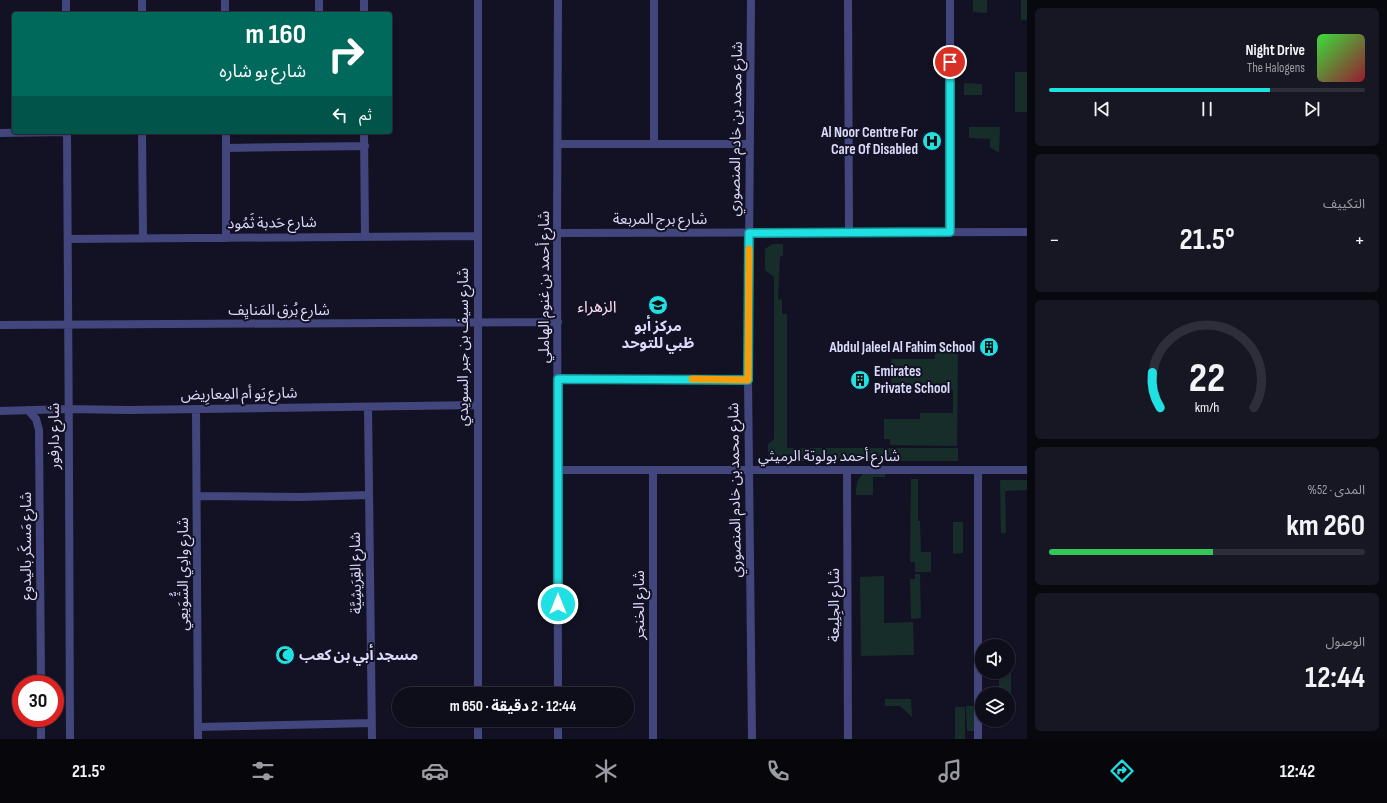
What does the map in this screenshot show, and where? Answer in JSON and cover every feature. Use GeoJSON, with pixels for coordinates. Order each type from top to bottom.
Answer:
{"type":"FeatureCollection","features":[{"type":"Feature","properties":{"kind":"street"},"geometry":{"type":"LineString","coordinates":[[66,0],[66,12]]}},
{"type":"Feature","properties":{"kind":"street"},"geometry":{"type":"LineString","coordinates":[[142,0],[142,12]]}},
{"type":"Feature","properties":{"kind":"street"},"geometry":{"type":"LineString","coordinates":[[225,0],[225,12]]}},
{"type":"Feature","properties":{"kind":"street"},"geometry":{"type":"LineString","coordinates":[[318,0],[319,12]]}},
{"type":"Feature","properties":{"kind":"street"},"geometry":{"type":"LineString","coordinates":[[364,0],[364,12]]}},
{"type":"Feature","properties":{"kind":"street","name":"شارع سيف بن جبر السويدي"},"geometry":{"type":"LineString","coordinates":[[478,0],[478,687]]}},
{"type":"Feature","properties":{"kind":"street","name":"شارع أحمد بن غنوم الهاملي"},"geometry":{"type":"LineString","coordinates":[[558,0],[558,687]]}},
{"type":"Feature","properties":{"kind":"street"},"geometry":{"type":"LineString","coordinates":[[654,0],[654,144]]}},
{"type":"Feature","properties":{"kind":"street","name":"شارع محمد بن خادم المنصوري"},"geometry":{"type":"LineString","coordinates":[[751,0],[748,380],[752,739]]}},
{"type":"Feature","properties":{"kind":"street"},"geometry":{"type":"LineString","coordinates":[[848,0],[848,232]]}},
{"type":"Feature","properties":{"kind":"street"},"geometry":{"type":"LineString","coordinates":[[950,0],[950,232]]}},
{"type":"Feature","properties":{"kind":"street"},"geometry":{"type":"LineString","coordinates":[[0,133],[12,133]]}},
{"type":"Feature","properties":{"kind":"street","name":"شارع دارفور"},"geometry":{"type":"LineString","coordinates":[[66,134],[69,325],[68,409],[70,739]]}},
{"type":"Feature","properties":{"kind":"street"},"geometry":{"type":"LineString","coordinates":[[142,134],[143,238]]}},
{"type":"Feature","properties":{"kind":"street"},"geometry":{"type":"LineString","coordinates":[[226,134],[226,238]]}},
{"type":"Feature","properties":{"kind":"street"},"geometry":{"type":"LineString","coordinates":[[364,134],[365,236]]}},
{"type":"Feature","properties":{"kind":"street"},"geometry":{"type":"LineString","coordinates":[[558,144],[749,144]]}},
{"type":"Feature","properties":{"kind":"street"},"geometry":{"type":"LineString","coordinates":[[226,148],[364,146]]}},
{"type":"Feature","properties":{"kind":"street","name":"شارع برج المربعة"},"geometry":{"type":"LineString","coordinates":[[557,233],[1027,232]]}},
{"type":"Feature","properties":{"kind":"street","name":"شارع حَدبة ثَمُود"},"geometry":{"type":"LineString","coordinates":[[68,239],[477,236]]}},
{"type":"Feature","properties":{"kind":"street","name":"شارع بُرق المَنايِف"},"geometry":{"type":"LineString","coordinates":[[0,326],[558,322]]}},
{"type":"Feature","properties":{"kind":"street"},"geometry":{"type":"LineString","coordinates":[[558,379],[748,380]]}},
{"type":"Feature","properties":{"kind":"street","name":"شارع يَو أم المِعارِيض"},"geometry":{"type":"LineString","coordinates":[[0,411],[478,405]]}},
{"type":"Feature","properties":{"kind":"street","name":"شارع القِرَيشِيَّة"},"geometry":{"type":"LineString","coordinates":[[368,407],[372,739]]}},
{"type":"Feature","properties":{"kind":"street","name":"شارع وادِي الشُّوَيعِي"},"geometry":{"type":"LineString","coordinates":[[196,409],[198,739]]}},
{"type":"Feature","properties":{"kind":"street","name":"شارع مَسكَر باليدوع"},"geometry":{"type":"LineString","coordinates":[[28,410],[36,419],[39,430],[41,675]]}},
{"type":"Feature","properties":{"kind":"street","name":"شارع أحمد بولوتة الرميثي"},"geometry":{"type":"LineString","coordinates":[[558,470],[1027,470]]}},
{"type":"Feature","properties":{"kind":"street","name":"شارع الخنجر"},"geometry":{"type":"LineString","coordinates":[[653,470],[653,739]]}},
{"type":"Feature","properties":{"kind":"street","name":"شارع الجِلِيعة"},"geometry":{"type":"LineString","coordinates":[[847,470],[848,739]]}},
{"type":"Feature","properties":{"kind":"street"},"geometry":{"type":"LineString","coordinates":[[978,470],[978,739]]}},
{"type":"Feature","properties":{"kind":"street"},"geometry":{"type":"LineString","coordinates":[[197,496],[302,497],[369,495]]}},
{"type":"Feature","properties":{"kind":"street"},"geometry":{"type":"LineString","coordinates":[[198,727],[372,723]]}},
{"type":"Feature","properties":{"kind":"street"},"geometry":{"type":"LineString","coordinates":[[41,727],[41,739]]}},
{"type":"Feature","properties":{"kind":"street"},"geometry":{"type":"LineString","coordinates":[[478,727],[478,739]]}},
{"type":"Feature","properties":{"kind":"street"},"geometry":{"type":"LineString","coordinates":[[558,727],[558,739]]}},
{"type":"Feature","properties":{"kind":"green space"},"geometry":{"type":"Polygon","coordinates":[[[973,0],[987,0],[987,13],[973,12],[973,0]]]}},
{"type":"Feature","properties":{"kind":"green space"},"geometry":{"type":"Polygon","coordinates":[[[1021,0],[1027,0],[1027,20],[1021,20],[1021,0]]]}},
{"type":"Feature","properties":{"kind":"green space"},"geometry":{"type":"Polygon","coordinates":[[[1015,72],[1027,72],[1027,112],[1015,112],[1015,72]]]}},
{"type":"Feature","properties":{"kind":"green space"},"geometry":{"type":"Polygon","coordinates":[[[964,83],[982,84],[982,95],[964,95],[964,83]]]}},
{"type":"Feature","properties":{"kind":"green space"},"geometry":{"type":"Polygon","coordinates":[[[969,127],[1000,127],[999,153],[990,147],[990,139],[969,138],[969,127]]]}},
{"type":"Feature","properties":{"kind":"green space"},"geometry":{"type":"Polygon","coordinates":[[[772,244],[783,244],[783,255],[780,257],[778,299],[782,300],[782,314],[787,314],[787,448],[958,448],[958,461],[775,461],[768,456],[768,444],[774,439],[774,277],[765,270],[765,249],[772,244]]]}},
{"type":"Feature","properties":{"kind":"green space"},"geometry":{"type":"Polygon","coordinates":[[[935,353],[958,353],[957,446],[890,445],[890,439],[884,439],[884,419],[920,419],[920,413],[953,413],[953,390],[921,390],[921,386],[891,386],[891,359],[935,359],[935,353]]]}},
{"type":"Feature","properties":{"kind":"green space"},"geometry":{"type":"Polygon","coordinates":[[[863,474],[885,474],[885,477],[873,477],[873,495],[856,495],[856,486],[863,474]]]}},
{"type":"Feature","properties":{"kind":"green space"},"geometry":{"type":"Polygon","coordinates":[[[911,479],[918,479],[918,521],[920,521],[921,552],[931,552],[931,572],[915,572],[915,562],[910,562],[911,479]]]}},
{"type":"Feature","properties":{"kind":"green space"},"geometry":{"type":"Polygon","coordinates":[[[1000,480],[1027,480],[1027,490],[1005,491],[1006,533],[1001,533],[1000,480]]]}},
{"type":"Feature","properties":{"kind":"green space"},"geometry":{"type":"Polygon","coordinates":[[[953,522],[963,522],[963,553],[953,554],[953,522]]]}},
{"type":"Feature","properties":{"kind":"green space"},"geometry":{"type":"Polygon","coordinates":[[[915,574],[920,574],[921,618],[911,619],[910,579],[915,579],[915,574]]]}},
{"type":"Feature","properties":{"kind":"green space"},"geometry":{"type":"Polygon","coordinates":[[[884,576],[884,623],[913,622],[914,655],[861,656],[860,577],[884,576]]]}},
{"type":"Feature","properties":{"kind":"green space"},"geometry":{"type":"Polygon","coordinates":[[[999,679],[1011,679],[1011,687],[999,687],[999,679]]]}},
{"type":"Feature","properties":{"kind":"green space"},"geometry":{"type":"Polygon","coordinates":[[[885,699],[911,699],[912,717],[900,706],[885,706],[885,699]]]}},
{"type":"Feature","properties":{"kind":"green space"},"geometry":{"type":"Polygon","coordinates":[[[966,706],[975,706],[976,731],[967,731],[966,706]]]}},
{"type":"Feature","properties":{"kind":"green space"},"geometry":{"type":"Polygon","coordinates":[[[955,707],[965,707],[965,739],[955,739],[955,707]]]}},
{"type":"Feature","properties":{"kind":"slow traffic"},"geometry":{"type":"LineString","coordinates":[[692,379],[748,380],[749,249]]}},
{"type":"Feature","properties":{"kind":"place","name":"Al Noor Centre For Care Of Disabled"},"geometry":{"type":"Point","coordinates":[932,141]}},
{"type":"Feature","properties":{"kind":"place","name":"مركز أبو ظبي للتوحد"},"geometry":{"type":"Point","coordinates":[658,305]}},
{"type":"Feature","properties":{"kind":"place","name":"Abdul Jaleel Al Fahim School"},"geometry":{"type":"Point","coordinates":[989,347]}},
{"type":"Feature","properties":{"kind":"place","name":"Emirates Private School"},"geometry":{"type":"Point","coordinates":[860,380]}},
{"type":"Feature","properties":{"kind":"place","name":"مسجد أبي بن كعب"},"geometry":{"type":"Point","coordinates":[285,655]}},
{"type":"Feature","properties":{"kind":"district","name":"الزهراء"},"geometry":{"type":"Point","coordinates":[597,307]}},
{"type":"Feature","properties":{"kind":"route"},"geometry":{"type":"LineString","coordinates":[[558,604],[558,379],[748,380],[749,233],[950,232],[950,62]]}}]}
